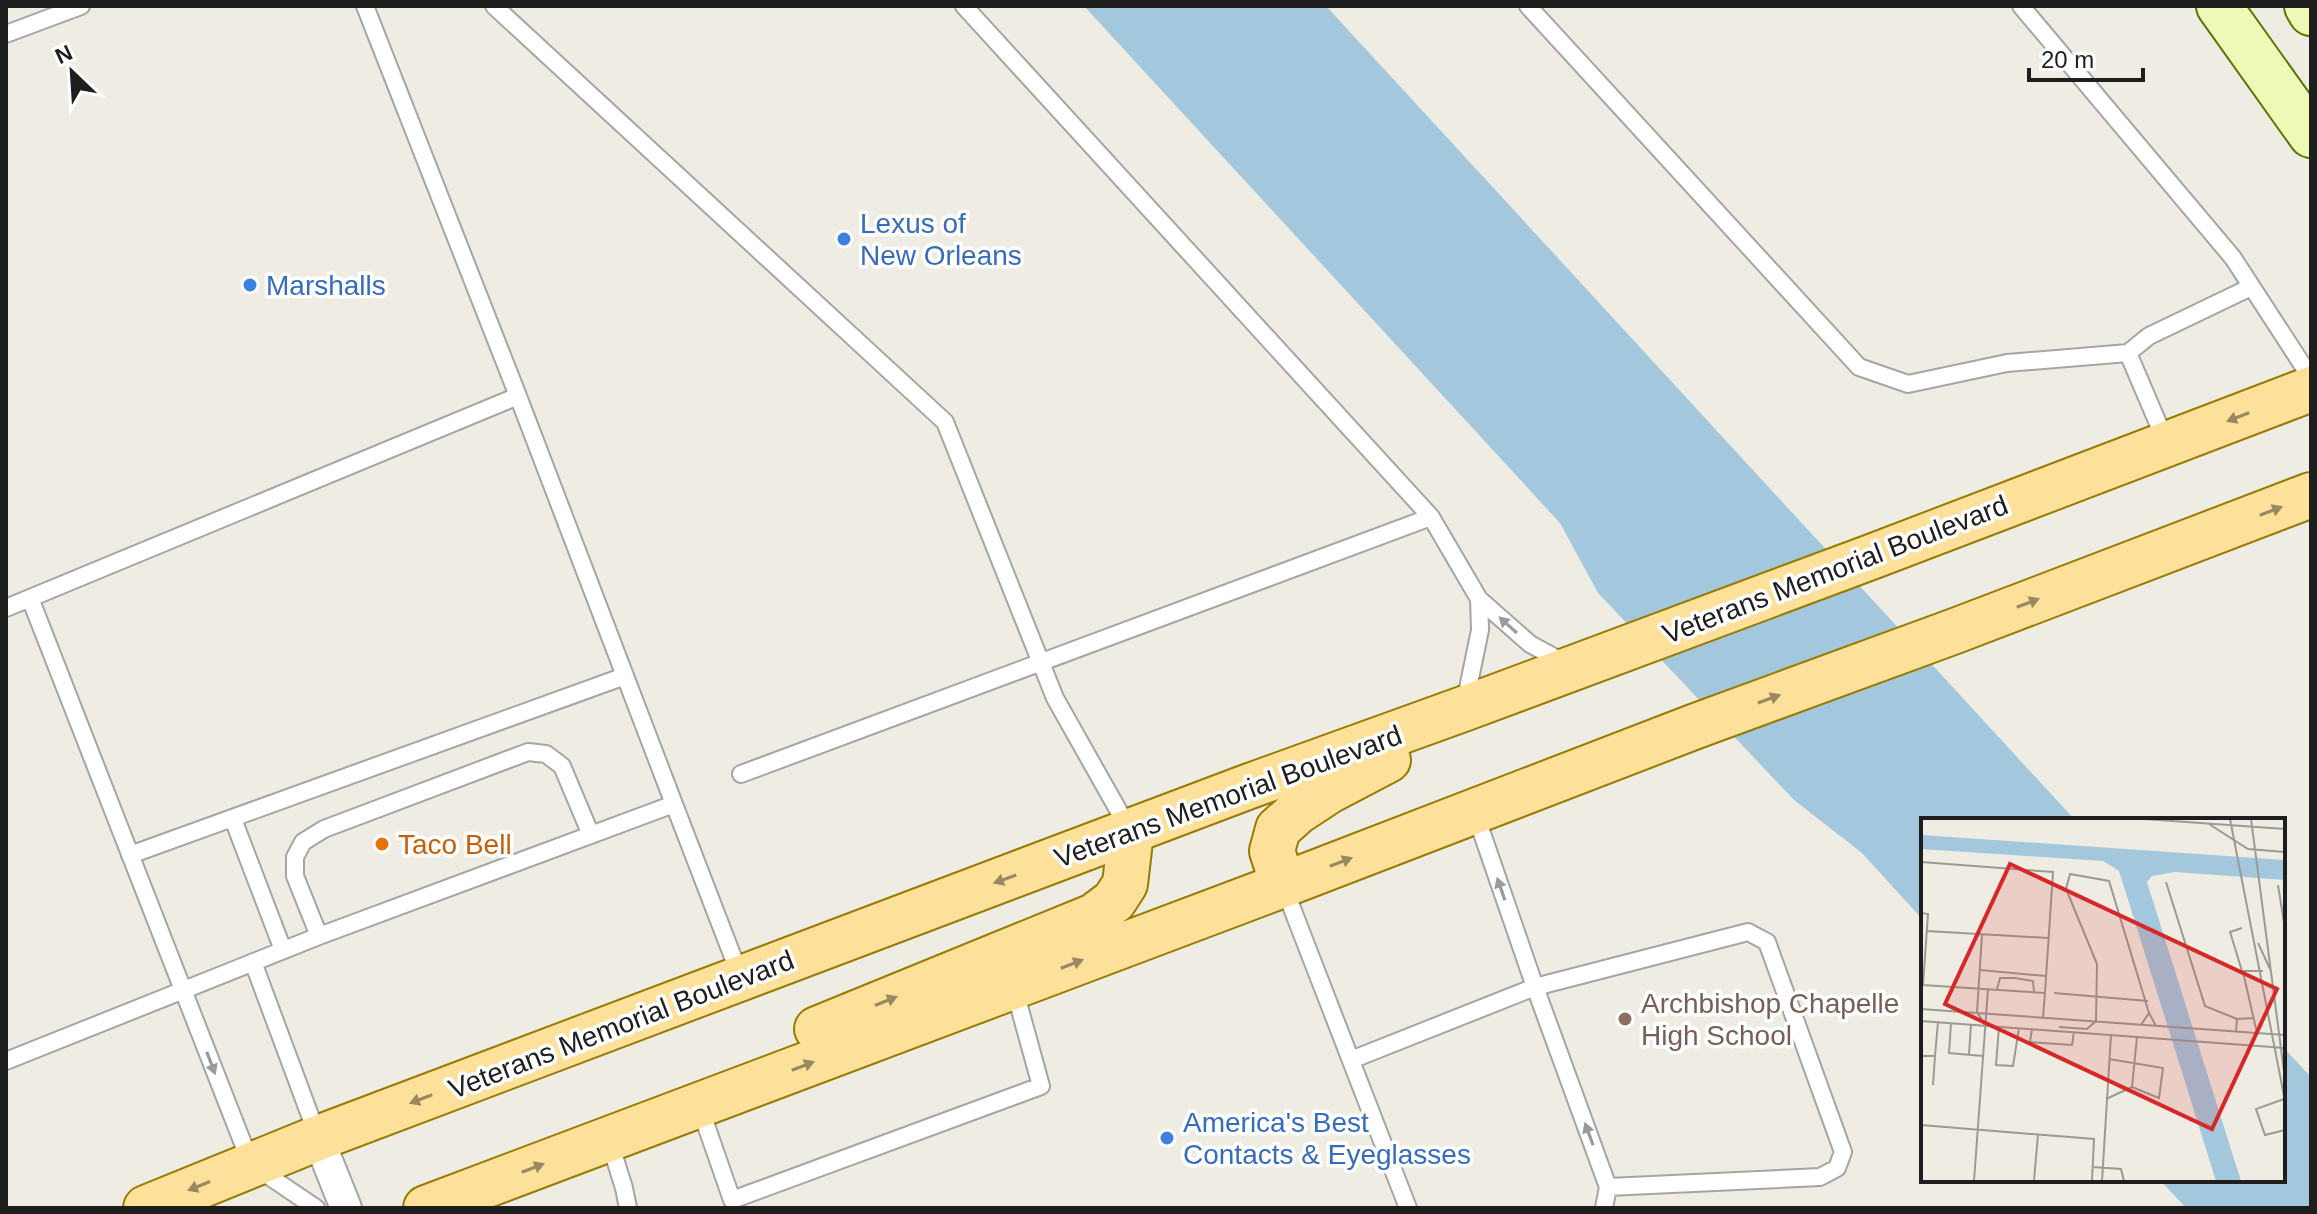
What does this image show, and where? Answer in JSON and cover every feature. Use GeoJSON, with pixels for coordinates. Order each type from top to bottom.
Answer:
{"type":"FeatureCollection","features":[{"type":"Feature","properties":{"kind":"main road"},"geometry":{"type":"LineString","coordinates":[[2219,6],[2311,135]]}},
{"type":"Feature","properties":{"kind":"main road"},"geometry":{"type":"LineString","coordinates":[[2307,6],[2311,13]]}},
{"type":"Feature","properties":{"kind":"main road","name":"Veterans Memorial Boulevard"},"geometry":{"type":"LineString","coordinates":[[146,1208],[318,1138],[1247,787],[1871,557],[2311,389]]}},
{"type":"Feature","properties":{"kind":"main road"},"geometry":{"type":"LineString","coordinates":[[450,1204],[609,1139],[2311,495]]}},
{"type":"Feature","properties":{"kind":"main road"},"geometry":{"type":"LineString","coordinates":[[1283,885],[1272,851],[1278,829],[1329,791],[1389,759],[1463,709]]}},
{"type":"Feature","properties":{"kind":"main road"},"geometry":{"type":"LineString","coordinates":[[699,1105],[750,1057],[1094,916],[1114,901],[1125,884],[1131,832]]}},
{"type":"Feature","properties":{"kind":"street"},"geometry":{"type":"LineString","coordinates":[[318,1138],[346,1208]]}},
{"type":"Feature","properties":{"kind":"lane"},"geometry":{"type":"LineString","coordinates":[[6,34],[81,6]]}},
{"type":"Feature","properties":{"kind":"lane"},"geometry":{"type":"LineString","coordinates":[[365,6],[741,978]]}},
{"type":"Feature","properties":{"kind":"lane"},"geometry":{"type":"LineString","coordinates":[[494,6],[945,422],[1055,698],[1131,832]]}},
{"type":"Feature","properties":{"kind":"lane"},"geometry":{"type":"LineString","coordinates":[[964,6],[1431,517],[1479,599],[1530,644],[1588,662]]}},
{"type":"Feature","properties":{"kind":"lane"},"geometry":{"type":"LineString","coordinates":[[1528,6],[1859,367],[1908,384],[2007,363],[2128,353],[2149,336],[2251,287]]}},
{"type":"Feature","properties":{"kind":"lane"},"geometry":{"type":"LineString","coordinates":[[2021,6],[2233,258],[2311,378]]}},
{"type":"Feature","properties":{"kind":"lane"},"geometry":{"type":"LineString","coordinates":[[2128,353],[2166,444]]}},
{"type":"Feature","properties":{"kind":"lane"},"geometry":{"type":"LineString","coordinates":[[6,608],[518,396]]}},
{"type":"Feature","properties":{"kind":"lane"},"geometry":{"type":"LineString","coordinates":[[741,774],[1431,517]]}},
{"type":"Feature","properties":{"kind":"lane"},"geometry":{"type":"LineString","coordinates":[[30,598],[251,1164],[316,1208]]}},
{"type":"Feature","properties":{"kind":"lane"},"geometry":{"type":"LineString","coordinates":[[1463,709],[1480,630],[1479,599]]}},
{"type":"Feature","properties":{"kind":"lane"},"geometry":{"type":"LineString","coordinates":[[130,855],[625,676]]}},
{"type":"Feature","properties":{"kind":"lane"},"geometry":{"type":"LineString","coordinates":[[319,936],[295,876],[295,857],[303,842],[324,829],[428,789],[528,752],[546,754],[562,766],[591,835]]}},
{"type":"Feature","properties":{"kind":"lane"},"geometry":{"type":"LineString","coordinates":[[6,1061],[319,936],[674,804]]}},
{"type":"Feature","properties":{"kind":"lane"},"geometry":{"type":"LineString","coordinates":[[1474,811],[1608,1187],[1604,1208]]}},
{"type":"Feature","properties":{"kind":"lane"},"geometry":{"type":"LineString","coordinates":[[233,819],[283,950]]}},
{"type":"Feature","properties":{"kind":"lane"},"geometry":{"type":"LineString","coordinates":[[1283,885],[1408,1208]]}},
{"type":"Feature","properties":{"kind":"lane"},"geometry":{"type":"LineString","coordinates":[[1351,1060],[1535,987],[1748,932],[1767,942],[1843,1152],[1837,1168],[1820,1177],[1608,1187]]}},
{"type":"Feature","properties":{"kind":"lane"},"geometry":{"type":"LineString","coordinates":[[253,962],[318,1138]]}},
{"type":"Feature","properties":{"kind":"lane"},"geometry":{"type":"LineString","coordinates":[[699,1105],[732,1200],[1012,1097],[1041,1086],[1014,986]]}},
{"type":"Feature","properties":{"kind":"lane"},"geometry":{"type":"LineString","coordinates":[[609,1139],[628,1208]]}},
{"type":"Feature","properties":{"kind":"water"},"geometry":{"type":"Polygon","coordinates":[[[1084,6],[1326,6],[2073,818],[1921,818],[1921,918],[1862,853],[1794,800],[1598,593],[1560,523],[1084,6]]]}},
{"type":"Feature","properties":{"kind":"water"},"geometry":{"type":"Polygon","coordinates":[[[2285,1049],[2311,1077],[2311,1208],[2186,1208],[2162,1182],[2285,1182],[2285,1049]]]}},
{"type":"Feature","properties":{"kind":"place","name":"Lexus of New Orleans"},"geometry":{"type":"Point","coordinates":[844,239]}},
{"type":"Feature","properties":{"kind":"place","name":"Marshalls"},"geometry":{"type":"Point","coordinates":[250,285]}},
{"type":"Feature","properties":{"kind":"place","name":"Taco Bell"},"geometry":{"type":"Point","coordinates":[382,844]}},
{"type":"Feature","properties":{"kind":"place","name":"Archbishop Chapelle High School"},"geometry":{"type":"Point","coordinates":[1625,1019]}},
{"type":"Feature","properties":{"kind":"place","name":"America's Best Contacts & Eyeglasses"},"geometry":{"type":"Point","coordinates":[1167,1138]}}]}
